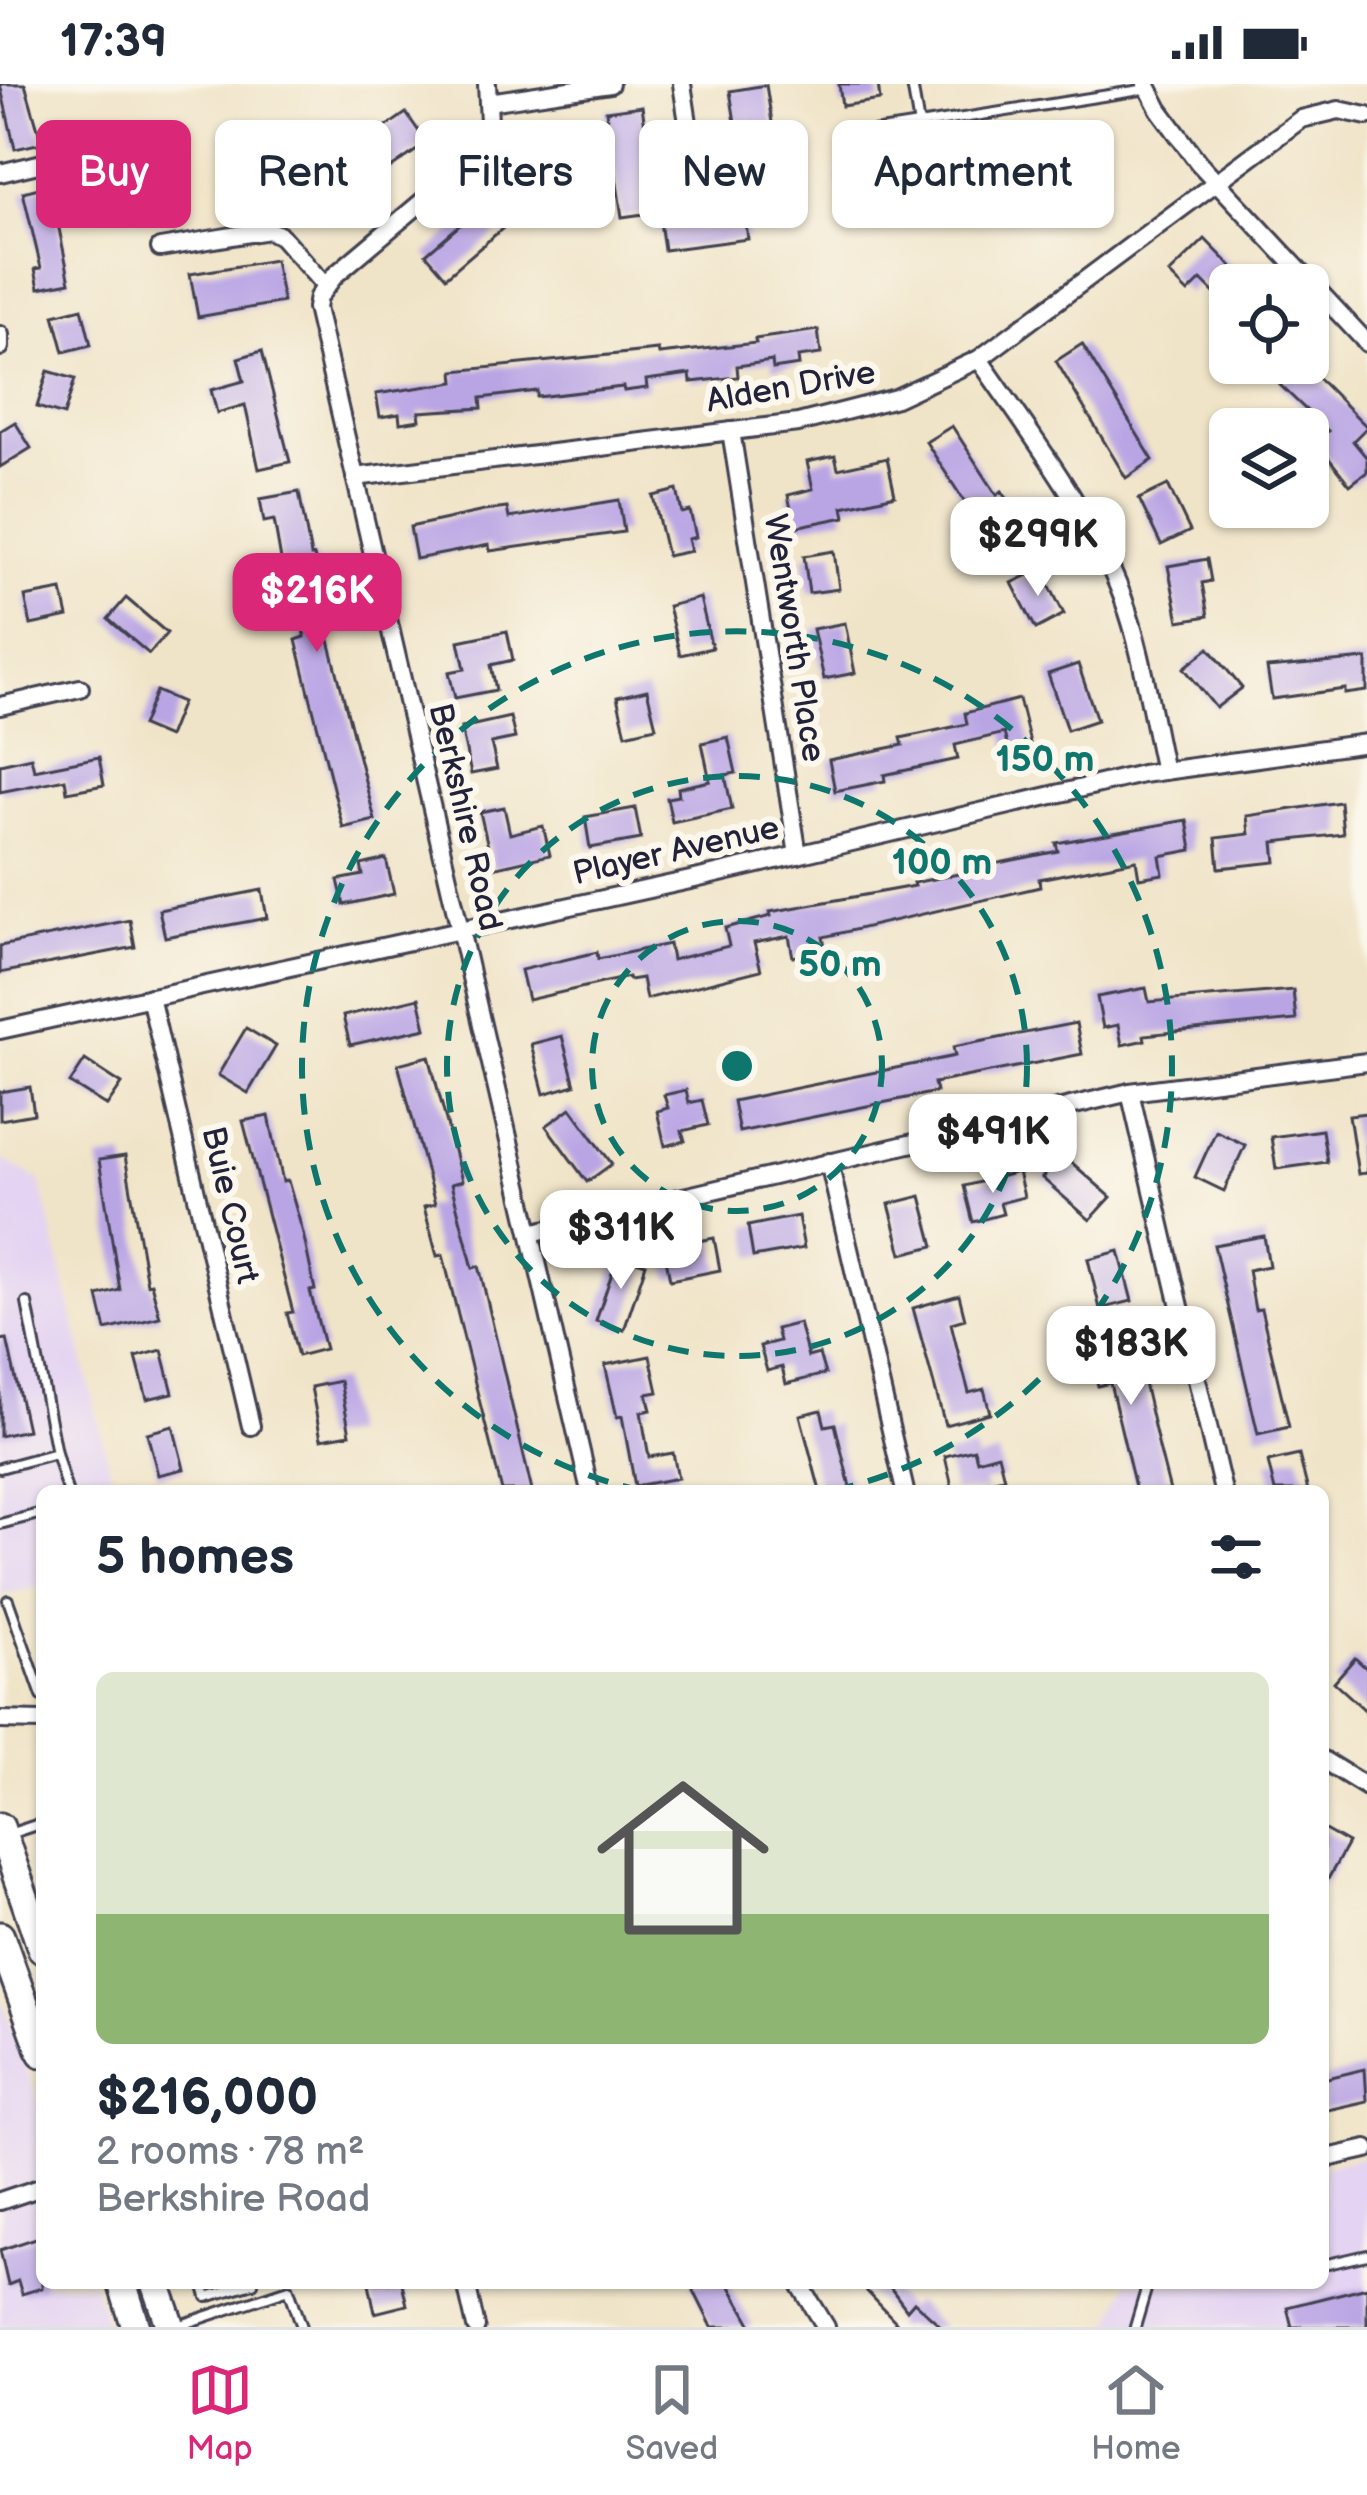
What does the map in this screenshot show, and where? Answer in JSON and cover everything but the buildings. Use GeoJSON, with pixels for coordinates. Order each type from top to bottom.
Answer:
{"type":"FeatureCollection","features":[{"type":"Feature","properties":{"kind":"highway"},"geometry":{"type":"LineString","coordinates":[[2,1831],[36,1917]]}},
{"type":"Feature","properties":{"kind":"highway"},"geometry":{"type":"LineString","coordinates":[[0,1936],[36,2036]]}},
{"type":"Feature","properties":{"kind":"highway"},"geometry":{"type":"LineString","coordinates":[[124,2289],[136,2327]]}},
{"type":"Feature","properties":{"kind":"highway"},"geometry":{"type":"LineString","coordinates":[[158,2289],[172,2327]]}},
{"type":"Feature","properties":{"kind":"street"},"geometry":{"type":"LineString","coordinates":[[160,248],[269,230],[281,236],[325,286],[466,169],[486,135],[488,93],[610,84]]}},
{"type":"Feature","properties":{"kind":"street"},"geometry":{"type":"LineString","coordinates":[[682,84],[688,120]]}},
{"type":"Feature","properties":{"kind":"street"},"geometry":{"type":"LineString","coordinates":[[1147,86],[1159,109],[1216,181],[1367,343]]}},
{"type":"Feature","properties":{"kind":"street","name":"Alden Drive"},"geometry":{"type":"LineString","coordinates":[[355,477],[731,431],[845,414],[896,398],[979,359],[1301,119],[1340,110],[1367,116]]}},
{"type":"Feature","properties":{"kind":"street"},"geometry":{"type":"LineString","coordinates":[[0,173],[36,164]]}},
{"type":"Feature","properties":{"kind":"street","name":"Berkshire Road"},"geometry":{"type":"LineString","coordinates":[[325,286],[318,297],[317,321],[589,1485]]}},
{"type":"Feature","properties":{"kind":"street"},"geometry":{"type":"LineString","coordinates":[[0,335],[0,346]]}},
{"type":"Feature","properties":{"kind":"street"},"geometry":{"type":"LineString","coordinates":[[979,359],[1054,467],[1124,601],[1164,771]]}},
{"type":"Feature","properties":{"kind":"street","name":"Wentworth Place"},"geometry":{"type":"LineString","coordinates":[[731,431],[798,855]]}},
{"type":"Feature","properties":{"kind":"street"},"geometry":{"type":"LineString","coordinates":[[0,706],[80,688]]}},
{"type":"Feature","properties":{"kind":"street","name":"Player Avenue"},"geometry":{"type":"LineString","coordinates":[[0,1030],[1164,771],[1367,742]]}},
{"type":"Feature","properties":{"kind":"street","name":"Buie Court"},"geometry":{"type":"LineString","coordinates":[[150,997],[251,1426]]}},
{"type":"Feature","properties":{"kind":"street"},"geometry":{"type":"LineString","coordinates":[[531,1233],[1130,1092],[1367,1062]]}},
{"type":"Feature","properties":{"kind":"street"},"geometry":{"type":"LineString","coordinates":[[1130,1092],[1222,1485]]}},
{"type":"Feature","properties":{"kind":"street"},"geometry":{"type":"LineString","coordinates":[[829,1162],[904,1485]]}},
{"type":"Feature","properties":{"kind":"street"},"geometry":{"type":"LineString","coordinates":[[0,1720],[36,1721]]}},
{"type":"Feature","properties":{"kind":"street"},"geometry":{"type":"LineString","coordinates":[[1329,1764],[1367,1787]]}},
{"type":"Feature","properties":{"kind":"street"},"geometry":{"type":"LineString","coordinates":[[1329,2157],[1367,2150]]}},
{"type":"Feature","properties":{"kind":"street"},"geometry":{"type":"LineString","coordinates":[[0,2201],[36,2189]]}},
{"type":"Feature","properties":{"kind":"street"},"geometry":{"type":"LineString","coordinates":[[467,2289],[476,2327]]}},
{"type":"Feature","properties":{"kind":"street"},"geometry":{"type":"LineString","coordinates":[[803,2289],[826,2327]]}},
{"type":"Feature","properties":{"kind":"lane"},"geometry":{"type":"LineString","coordinates":[[912,84],[918,120]]}},
{"type":"Feature","properties":{"kind":"lane"},"geometry":{"type":"LineString","coordinates":[[953,120],[1147,86]]}},
{"type":"Feature","properties":{"kind":"lane"},"geometry":{"type":"LineString","coordinates":[[27,1303],[65,1485]]}},
{"type":"Feature","properties":{"kind":"lane"},"geometry":{"type":"LineString","coordinates":[[0,1468],[56,1453]]}},
{"type":"Feature","properties":{"kind":"lane"},"geometry":{"type":"LineString","coordinates":[[0,1524],[36,1515]]}},
{"type":"Feature","properties":{"kind":"lane"},"geometry":{"type":"LineString","coordinates":[[8,1600],[36,1679]]}},
{"type":"Feature","properties":{"kind":"lane"},"geometry":{"type":"LineString","coordinates":[[2,1831],[36,1823]]}},
{"type":"Feature","properties":{"kind":"lane"},"geometry":{"type":"LineString","coordinates":[[1329,2264],[1367,2255]]}},
{"type":"Feature","properties":{"kind":"lane"},"geometry":{"type":"LineString","coordinates":[[205,2289],[207,2297],[233,2289]]}},
{"type":"Feature","properties":{"kind":"lane"},"geometry":{"type":"LineString","coordinates":[[172,2327],[289,2289],[302,2327]]}},
{"type":"Feature","properties":{"kind":"lane"},"geometry":{"type":"LineString","coordinates":[[1135,2327],[1146,2289]]}},
{"type":"Feature","properties":{"kind":"shaded area"},"geometry":{"type":"Polygon","coordinates":[[[0,1158],[40,1181],[114,1485],[36,1485],[36,1588],[0,1594],[0,1158]]]}},
{"type":"Feature","properties":{"kind":"shaded area"},"geometry":{"type":"Polygon","coordinates":[[[0,1996],[36,2096],[36,2289],[95,2289],[107,2327],[0,2327],[0,1996]]]}},
{"type":"Feature","properties":{"kind":"shaded area"},"geometry":{"type":"Polygon","coordinates":[[[1367,2156],[1367,2327],[1111,2327],[1125,2289],[1329,2289],[1329,2165],[1367,2156]]]}}]}
